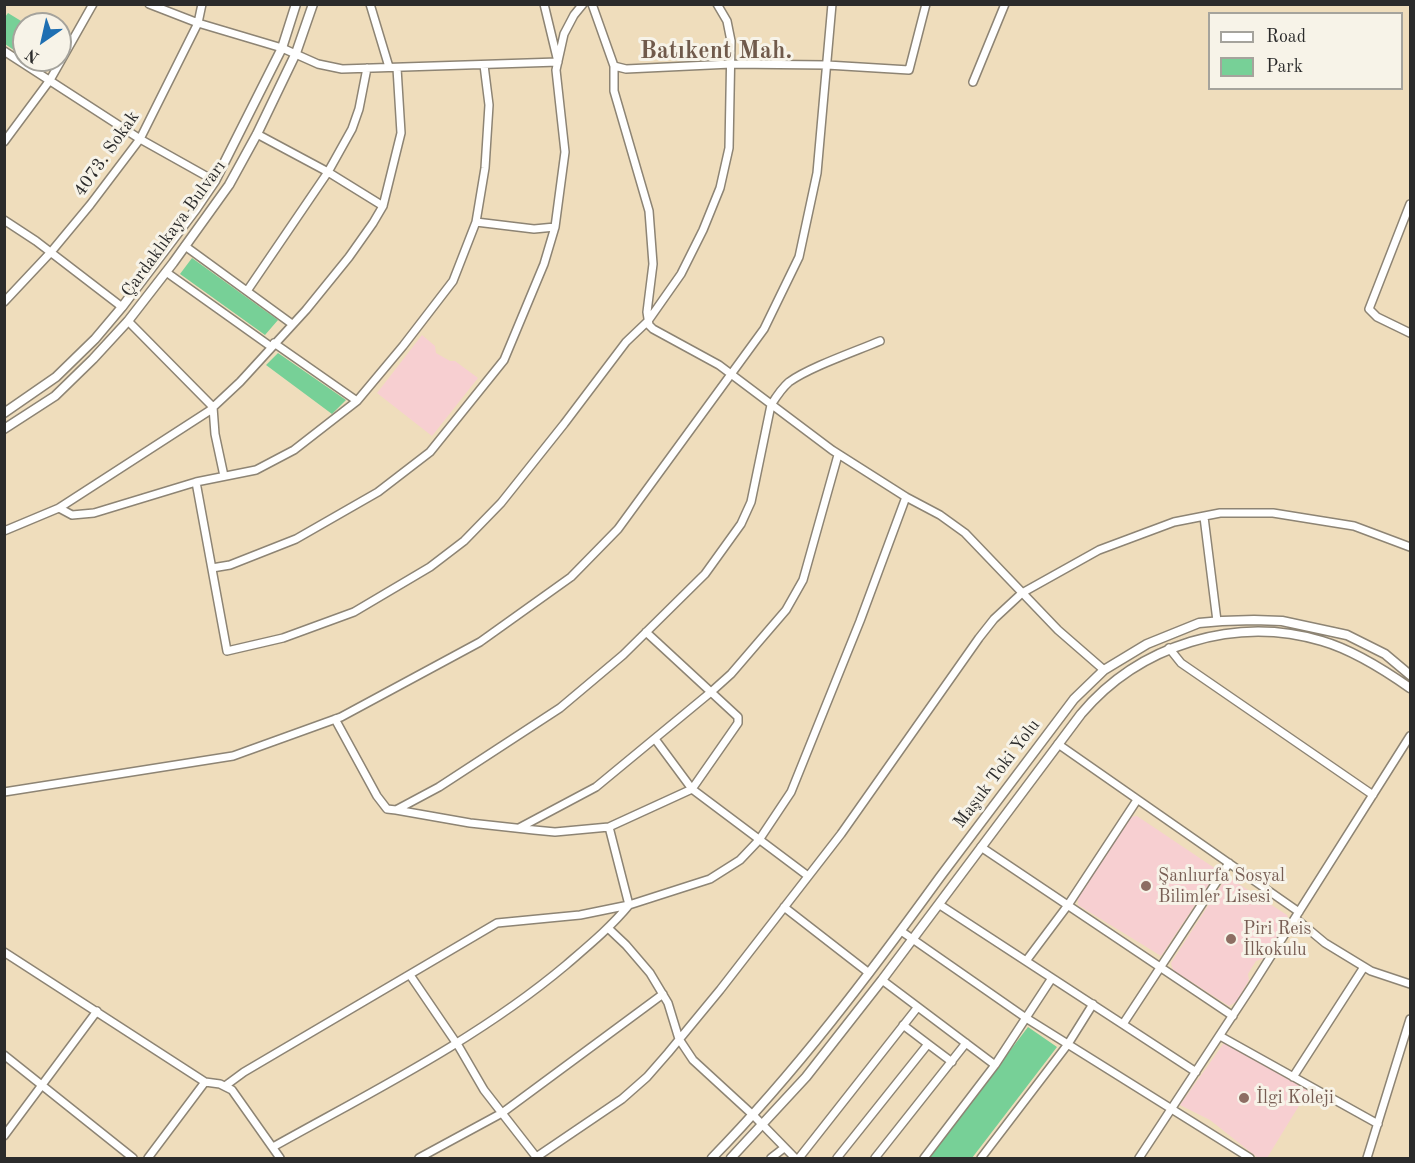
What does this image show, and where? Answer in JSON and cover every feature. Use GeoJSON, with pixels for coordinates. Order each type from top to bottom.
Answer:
{"type":"FeatureCollection","features":[{"type":"Feature","properties":{"kind":"main road","name":"Çardaklıkaya Bulvarı"},"geometry":{"type":"LineString","coordinates":[[4,413],[56,377],[95,339],[122,308],[215,182],[282,48],[296,4]]}},
{"type":"Feature","properties":{"kind":"main road","name":"Çardaklıkaya Bulvarı"},"geometry":{"type":"LineString","coordinates":[[4,429],[56,396],[93,359],[128,321],[185,246],[229,185],[257,134],[296,53],[313,4]]}},
{"type":"Feature","properties":{"kind":"main road","name":"Maşuk Toki Yolu"},"geometry":{"type":"LineString","coordinates":[[711,1158],[754,1116],[869,973],[1074,699],[1104,670],[1148,644],[1199,623],[1254,620],[1282,621],[1347,635],[1385,654],[1410,675]]}},
{"type":"Feature","properties":{"kind":"main road"},"geometry":{"type":"LineString","coordinates":[[731,1158],[806,1077],[914,940],[981,847],[1094,699],[1137,664],[1169,648],[1221,635],[1249,632],[1292,635],[1322,641],[1366,660],[1410,688]]}},
{"type":"Feature","properties":{"kind":"street"},"geometry":{"type":"LineString","coordinates":[[4,142],[50,81],[93,4]]}},
{"type":"Feature","properties":{"kind":"street"},"geometry":{"type":"LineString","coordinates":[[148,4],[198,23],[282,48],[318,64],[342,69],[558,62]]}},
{"type":"Feature","properties":{"kind":"street","name":"4073. Sokak"},"geometry":{"type":"LineString","coordinates":[[4,302],[90,206],[140,139],[198,23],[202,4]]}},
{"type":"Feature","properties":{"kind":"street"},"geometry":{"type":"LineString","coordinates":[[370,4],[389,67]]}},
{"type":"Feature","properties":{"kind":"street"},"geometry":{"type":"LineString","coordinates":[[544,4],[558,62]]}},
{"type":"Feature","properties":{"kind":"street"},"geometry":{"type":"LineString","coordinates":[[212,568],[230,565],[296,539],[378,492],[430,452],[504,360],[544,264],[555,227],[565,153],[556,70],[564,34],[583,4]]}},
{"type":"Feature","properties":{"kind":"street"},"geometry":{"type":"LineString","coordinates":[[592,4],[614,66],[614,90],[649,211],[653,264],[647,304],[648,321],[653,329],[719,365],[838,454],[906,497],[940,515],[965,533],[1058,630],[1104,670]]}},
{"type":"Feature","properties":{"kind":"street"},"geometry":{"type":"LineString","coordinates":[[196,482],[227,651],[283,638],[354,612],[430,567],[464,541],[494,511],[626,342],[648,321],[681,274],[703,230],[720,188],[729,148],[731,41],[727,21],[717,4]]}},
{"type":"Feature","properties":{"kind":"street"},"geometry":{"type":"LineString","coordinates":[[4,792],[233,756],[334,719],[480,642],[571,577],[618,529],[764,329],[799,257],[817,172],[832,4]]}},
{"type":"Feature","properties":{"kind":"street"},"geometry":{"type":"LineString","coordinates":[[614,66],[626,69],[731,64],[827,64],[909,70],[926,4]]}},
{"type":"Feature","properties":{"kind":"street"},"geometry":{"type":"LineString","coordinates":[[973,82],[1005,4]]}},
{"type":"Feature","properties":{"kind":"street"},"geometry":{"type":"LineString","coordinates":[[4,51],[140,139],[215,182]]}},
{"type":"Feature","properties":{"kind":"street"},"geometry":{"type":"LineString","coordinates":[[59,508],[72,515],[94,513],[196,482],[256,470],[294,450],[357,401],[453,281],[476,222],[485,168],[489,105],[484,65]]}},
{"type":"Feature","properties":{"kind":"street"},"geometry":{"type":"LineString","coordinates":[[247,291],[328,172],[352,129],[359,109],[367,68]]}},
{"type":"Feature","properties":{"kind":"street"},"geometry":{"type":"LineString","coordinates":[[4,531],[59,508],[213,407],[240,382],[292,324],[349,257],[383,206],[401,133],[398,68]]}},
{"type":"Feature","properties":{"kind":"street"},"geometry":{"type":"LineString","coordinates":[[257,134],[328,172],[383,206]]}},
{"type":"Feature","properties":{"kind":"street"},"geometry":{"type":"LineString","coordinates":[[1410,204],[1369,309],[1377,317],[1410,333]]}},
{"type":"Feature","properties":{"kind":"street"},"geometry":{"type":"LineString","coordinates":[[4,220],[51,252],[122,308]]}},
{"type":"Feature","properties":{"kind":"street"},"geometry":{"type":"LineString","coordinates":[[476,222],[534,229],[555,227]]}},
{"type":"Feature","properties":{"kind":"street"},"geometry":{"type":"LineString","coordinates":[[185,246],[292,324]]}},
{"type":"Feature","properties":{"kind":"street"},"geometry":{"type":"LineString","coordinates":[[166,272],[357,401]]}},
{"type":"Feature","properties":{"kind":"street"},"geometry":{"type":"LineString","coordinates":[[128,321],[213,407],[215,434],[224,476]]}},
{"type":"Feature","properties":{"kind":"street"},"geometry":{"type":"LineString","coordinates":[[396,810],[440,788],[560,708],[623,655],[705,574],[741,524],[752,502],[771,405],[788,383],[807,372],[880,341]]}},
{"type":"Feature","properties":{"kind":"street"},"geometry":{"type":"LineString","coordinates":[[519,828],[596,787],[731,674],[786,610],[803,580],[838,454]]}},
{"type":"Feature","properties":{"kind":"street"},"geometry":{"type":"LineString","coordinates":[[225,1086],[244,1072],[498,923],[580,915],[629,905],[710,879],[740,860],[759,840],[791,792],[860,621],[906,497]]}},
{"type":"Feature","properties":{"kind":"street"},"geometry":{"type":"LineString","coordinates":[[410,975],[457,1044],[484,1090],[536,1158],[622,1099],[647,1077],[841,834],[979,638],[994,619],[1022,593],[1099,550],[1174,522],[1220,513],[1273,513],[1354,526],[1410,547]]}},
{"type":"Feature","properties":{"kind":"street"},"geometry":{"type":"LineString","coordinates":[[1204,517],[1217,621]]}},
{"type":"Feature","properties":{"kind":"street"},"geometry":{"type":"LineString","coordinates":[[334,719],[377,796],[387,809],[470,823],[555,832],[609,826],[692,789],[738,723],[738,717],[646,632]]}},
{"type":"Feature","properties":{"kind":"street"},"geometry":{"type":"LineString","coordinates":[[1169,648],[1181,663],[1373,795]]}},
{"type":"Feature","properties":{"kind":"street"},"geometry":{"type":"LineString","coordinates":[[1139,1158],[1233,1016],[1410,736]]}},
{"type":"Feature","properties":{"kind":"street"},"geometry":{"type":"LineString","coordinates":[[654,739],[692,789],[808,876]]}},
{"type":"Feature","properties":{"kind":"street"},"geometry":{"type":"LineString","coordinates":[[1058,744],[1229,863],[1297,915],[1325,944],[1364,968],[1410,984]]}},
{"type":"Feature","properties":{"kind":"street"},"geometry":{"type":"LineString","coordinates":[[1026,961],[1068,905],[1137,800]]}},
{"type":"Feature","properties":{"kind":"street"},"geometry":{"type":"LineString","coordinates":[[609,826],[629,905]]}},
{"type":"Feature","properties":{"kind":"street"},"geometry":{"type":"LineString","coordinates":[[981,847],[1233,1016]]}},
{"type":"Feature","properties":{"kind":"street"},"geometry":{"type":"LineString","coordinates":[[1123,1024],[1229,863]]}},
{"type":"Feature","properties":{"kind":"street"},"geometry":{"type":"LineString","coordinates":[[940,904],[1196,1072]]}},
{"type":"Feature","properties":{"kind":"street"},"geometry":{"type":"LineString","coordinates":[[273,1147],[457,1044],[539,988],[608,928],[629,905]]}},
{"type":"Feature","properties":{"kind":"street"},"geometry":{"type":"LineString","coordinates":[[784,907],[869,973]]}},
{"type":"Feature","properties":{"kind":"street"},"geometry":{"type":"LineString","coordinates":[[608,928],[650,973],[668,1003],[679,1039],[693,1060],[797,1158],[917,1008]]}},
{"type":"Feature","properties":{"kind":"street"},"geometry":{"type":"LineString","coordinates":[[901,931],[1026,1018],[1239,1156],[1250,1158]]}},
{"type":"Feature","properties":{"kind":"street"},"geometry":{"type":"LineString","coordinates":[[4,952],[205,1082],[220,1084],[232,1090],[280,1158]]}},
{"type":"Feature","properties":{"kind":"street"},"geometry":{"type":"LineString","coordinates":[[1293,1077],[1364,968]]}},
{"type":"Feature","properties":{"kind":"street"},"geometry":{"type":"LineString","coordinates":[[924,1158],[994,1065],[1053,978]]}},
{"type":"Feature","properties":{"kind":"street"},"geometry":{"type":"LineString","coordinates":[[882,980],[994,1065]]}},
{"type":"Feature","properties":{"kind":"street"},"geometry":{"type":"LineString","coordinates":[[419,1158],[502,1113],[663,994]]}},
{"type":"Feature","properties":{"kind":"street"},"geometry":{"type":"LineString","coordinates":[[981,1158],[1068,1044],[1093,1004]]}},
{"type":"Feature","properties":{"kind":"street"},"geometry":{"type":"LineString","coordinates":[[4,1136],[97,1011]]}},
{"type":"Feature","properties":{"kind":"street"},"geometry":{"type":"LineString","coordinates":[[1367,1158],[1410,1019]]}},
{"type":"Feature","properties":{"kind":"street"},"geometry":{"type":"LineString","coordinates":[[903,1025],[952,1062]]}},
{"type":"Feature","properties":{"kind":"street"},"geometry":{"type":"LineString","coordinates":[[1220,1036],[1378,1125]]}},
{"type":"Feature","properties":{"kind":"street"},"geometry":{"type":"LineString","coordinates":[[837,1158],[928,1044]]}},
{"type":"Feature","properties":{"kind":"street"},"geometry":{"type":"LineString","coordinates":[[875,1158],[966,1044]]}},
{"type":"Feature","properties":{"kind":"street"},"geometry":{"type":"LineString","coordinates":[[1402,1046],[1410,1051]]}},
{"type":"Feature","properties":{"kind":"street"},"geometry":{"type":"LineString","coordinates":[[4,1055],[133,1158]]}},
{"type":"Feature","properties":{"kind":"street"},"geometry":{"type":"LineString","coordinates":[[147,1158],[205,1082]]}},
{"type":"Feature","properties":{"kind":"street"},"geometry":{"type":"LineString","coordinates":[[771,1158],[784,1148]]}},
{"type":"Feature","properties":{"kind":"shaded area"},"geometry":{"type":"Polygon","coordinates":[[[422,335],[435,346],[436,353],[450,361],[455,361],[478,378],[432,436],[377,393],[422,335]]]}},
{"type":"Feature","properties":{"kind":"shaded area","name":"Şanlıurfa Sosyal Bilimler Lisesi"},"geometry":{"type":"Polygon","coordinates":[[[1137,816],[1216,869],[1215,875],[1161,956],[1078,905],[1078,896],[1130,817],[1137,816]]]}},
{"type":"Feature","properties":{"kind":"shaded area","name":"Piri Reis İlkokulu"},"geometry":{"type":"Polygon","coordinates":[[[1231,879],[1287,915],[1289,921],[1265,958],[1256,961],[1248,974],[1249,980],[1236,1002],[1229,1006],[1173,970],[1171,963],[1224,881],[1231,879]]]}},
{"type":"Feature","properties":{"kind":"shaded area","name":"İlgi Koleji"},"geometry":{"type":"Polygon","coordinates":[[[1226,1040],[1308,1091],[1267,1158],[1258,1158],[1210,1120],[1180,1105],[1226,1040]]]}},
{"type":"Feature","properties":{"kind":"green space"},"geometry":{"type":"Polygon","coordinates":[[[8,13],[12,15],[12,49],[5,44],[5,17],[8,13]]]}},
{"type":"Feature","properties":{"kind":"green space"},"geometry":{"type":"Polygon","coordinates":[[[192,258],[278,320],[265,335],[180,274],[192,258]]]}},
{"type":"Feature","properties":{"kind":"green space"},"geometry":{"type":"Polygon","coordinates":[[[278,353],[346,400],[332,414],[266,365],[278,353]]]}},
{"type":"Feature","properties":{"kind":"green space"},"geometry":{"type":"Polygon","coordinates":[[[1028,1027],[1057,1047],[972,1158],[928,1158],[1028,1027]]]}},
{"type":"Feature","properties":{"kind":"place","name":"Şanlıurfa Sosyal Bilimler Lisesi"},"geometry":{"type":"Point","coordinates":[1146,886]}},
{"type":"Feature","properties":{"kind":"place","name":"Piri Reis İlkokulu"},"geometry":{"type":"Point","coordinates":[1231,939]}},
{"type":"Feature","properties":{"kind":"place","name":"İlgi Koleji"},"geometry":{"type":"Point","coordinates":[1244,1098]}},
{"type":"Feature","properties":{"kind":"district","name":"Batıkent Mah."},"geometry":{"type":"Point","coordinates":[716,52]}}]}
